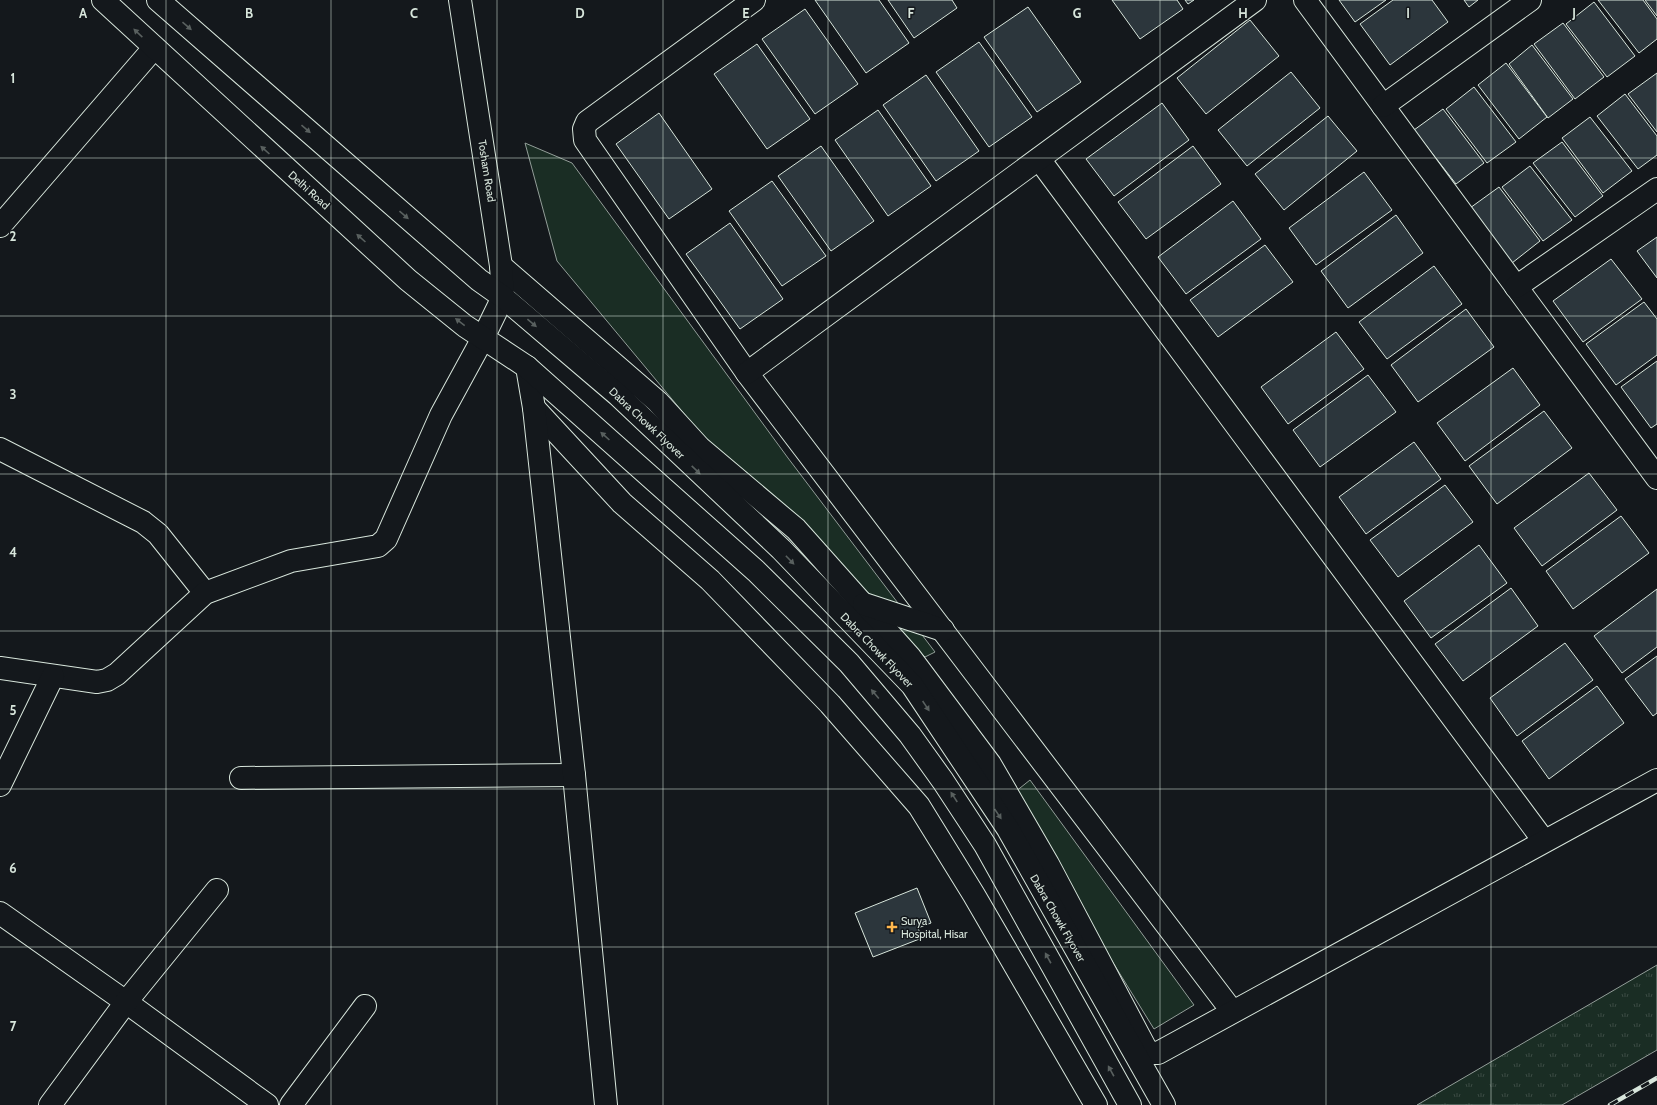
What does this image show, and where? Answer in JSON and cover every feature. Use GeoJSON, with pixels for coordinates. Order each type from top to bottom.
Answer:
{"type":"FeatureCollection","features":[{"type":"Feature","properties":{"kind":"street","name":"Delhi Road"},"geometry":{"type":"LineString","coordinates":[[103,0],[408,280],[465,326],[527,367]]}},
{"type":"Feature","properties":{"kind":"street"},"geometry":{"type":"LineString","coordinates":[[158,0],[479,280],[503,297]]}},
{"type":"Feature","properties":{"kind":"street","name":"Tosham Road"},"geometry":{"type":"LineString","coordinates":[[205,593],[291,561],[378,546],[382,543],[386,539],[441,415],[483,338],[503,297],[502,266],[460,0]]}},
{"type":"Feature","properties":{"kind":"street"},"geometry":{"type":"LineString","coordinates":[[754,0],[587,122],[584,129],[585,140],[747,373],[1232,1011]]}},
{"type":"Feature","properties":{"kind":"street"},"geometry":{"type":"LineString","coordinates":[[747,373],[1255,0]]}},
{"type":"Feature","properties":{"kind":"street"},"geometry":{"type":"LineString","coordinates":[[1305,0],[1657,478]]}},
{"type":"Feature","properties":{"kind":"street"},"geometry":{"type":"LineString","coordinates":[[1383,106],[1530,0]]}},
{"type":"Feature","properties":{"kind":"street"},"geometry":{"type":"LineString","coordinates":[[0,226],[154,48]]}},
{"type":"Feature","properties":{"kind":"street"},"geometry":{"type":"LineString","coordinates":[[1039,159],[1544,841]]}},
{"type":"Feature","properties":{"kind":"street"},"geometry":{"type":"LineString","coordinates":[[1516,287],[1657,189]]}},
{"type":"Feature","properties":{"kind":"street"},"geometry":{"type":"LineString","coordinates":[[502,266],[658,402],[700,448],[796,528],[910,657],[990,764],[1048,864],[1146,1049],[1152,1053],[1158,1053],[1232,1011],[1657,780]]}},
{"type":"Feature","properties":{"kind":"street","name":"Dabra Chowk Flyover"},"geometry":{"type":"LineString","coordinates":[[503,297],[618,395],[780,550],[912,685],[1008,829],[1164,1105]]}},
{"type":"Feature","properties":{"kind":"street"},"geometry":{"type":"LineString","coordinates":[[527,367],[534,408],[574,775],[606,1105]]}},
{"type":"Feature","properties":{"kind":"street"},"geometry":{"type":"LineString","coordinates":[[527,367],[756,571],[850,663],[910,735],[943,781],[985,845],[1130,1105]]}},
{"type":"Feature","properties":{"kind":"street"},"geometry":{"type":"LineString","coordinates":[[534,408],[622,503],[710,580],[824,699],[919,806],[974,895],[1096,1105]]}},
{"type":"Feature","properties":{"kind":"street"},"geometry":{"type":"LineString","coordinates":[[0,449],[143,522],[158,534],[205,593],[117,674],[106,680],[97,682],[0,668]]}},
{"type":"Feature","properties":{"kind":"street"},"geometry":{"type":"LineString","coordinates":[[863,604],[943,630]]}},
{"type":"Feature","properties":{"kind":"street"},"geometry":{"type":"LineString","coordinates":[[0,785],[53,676]]}},
{"type":"Feature","properties":{"kind":"street"},"geometry":{"type":"LineString","coordinates":[[241,778],[574,775]]}},
{"type":"Feature","properties":{"kind":"street"},"geometry":{"type":"LineString","coordinates":[[50,1105],[126,1002],[217,890]]}},
{"type":"Feature","properties":{"kind":"street"},"geometry":{"type":"LineString","coordinates":[[0,913],[126,1002],[267,1105]]}},
{"type":"Feature","properties":{"kind":"street"},"geometry":{"type":"LineString","coordinates":[[291,1105],[365,1006]]}},
{"type":"Feature","properties":{"kind":"green space"},"geometry":{"type":"Polygon","coordinates":[[[525,143],[572,163],[788,458],[935,652],[925,657],[696,428],[557,261],[525,143]]]}},
{"type":"Feature","properties":{"kind":"green space"},"geometry":{"type":"Polygon","coordinates":[[[1030,780],[1194,1005],[1154,1029],[1010,796],[1030,780]]]}},
{"type":"Feature","properties":{"kind":"green space"},"geometry":{"type":"Polygon","coordinates":[[[1657,965],[1657,1050],[1562,1105],[1417,1105],[1657,965]]]}},
{"type":"Feature","properties":{"kind":"building"},"geometry":{"type":"Polygon","coordinates":[[[815,0],[879,0],[909,43],[866,73],[815,0]]]}},
{"type":"Feature","properties":{"kind":"building"},"geometry":{"type":"Polygon","coordinates":[[[888,0],[952,0],[957,8],[914,38],[888,0]]]}},
{"type":"Feature","properties":{"kind":"building"},"geometry":{"type":"Polygon","coordinates":[[[1112,0],[1177,0],[1183,9],[1140,39],[1112,0]]]}},
{"type":"Feature","properties":{"kind":"building"},"geometry":{"type":"Polygon","coordinates":[[[1185,0],[1194,0],[1188,4],[1185,0]]]}},
{"type":"Feature","properties":{"kind":"building"},"geometry":{"type":"Polygon","coordinates":[[[1339,0],[1386,0],[1355,22],[1339,0]]]}},
{"type":"Feature","properties":{"kind":"building"},"geometry":{"type":"Polygon","coordinates":[[[1393,0],[1432,0],[1448,22],[1390,65],[1360,24],[1393,0]]]}},
{"type":"Feature","properties":{"kind":"building"},"geometry":{"type":"Polygon","coordinates":[[[1464,0],[1478,0],[1469,7],[1464,0]]]}},
{"type":"Feature","properties":{"kind":"building"},"geometry":{"type":"Polygon","coordinates":[[[1598,0],[1643,0],[1657,19],[1657,39],[1639,53],[1598,0]]]}},
{"type":"Feature","properties":{"kind":"building"},"geometry":{"type":"Polygon","coordinates":[[[1645,0],[1657,0],[1657,16],[1645,0]]]}},
{"type":"Feature","properties":{"kind":"building"},"geometry":{"type":"Polygon","coordinates":[[[1594,2],[1635,56],[1607,77],[1566,24],[1594,2]]]}},
{"type":"Feature","properties":{"kind":"building"},"geometry":{"type":"Polygon","coordinates":[[[1028,7],[1081,82],[1037,112],[984,37],[1028,7]]]}},
{"type":"Feature","properties":{"kind":"building"},"geometry":{"type":"Polygon","coordinates":[[[805,9],[858,84],[815,114],[762,39],[805,9]]]}},
{"type":"Feature","properties":{"kind":"building"},"geometry":{"type":"Polygon","coordinates":[[[1250,20],[1279,56],[1206,114],[1177,78],[1250,20]]]}},
{"type":"Feature","properties":{"kind":"building"},"geometry":{"type":"Polygon","coordinates":[[[1563,23],[1604,77],[1575,99],[1534,44],[1563,23]]]}},
{"type":"Feature","properties":{"kind":"building"},"geometry":{"type":"Polygon","coordinates":[[[979,42],[1032,117],[989,147],[936,72],[979,42]]]}},
{"type":"Feature","properties":{"kind":"building"},"geometry":{"type":"Polygon","coordinates":[[[757,44],[810,119],[767,149],[714,74],[757,44]]]}},
{"type":"Feature","properties":{"kind":"building"},"geometry":{"type":"Polygon","coordinates":[[[1532,45],[1573,99],[1548,118],[1509,64],[1532,45]]]}},
{"type":"Feature","properties":{"kind":"building"},"geometry":{"type":"Polygon","coordinates":[[[1506,63],[1547,117],[1519,139],[1478,85],[1506,63]]]}},
{"type":"Feature","properties":{"kind":"building"},"geometry":{"type":"Polygon","coordinates":[[[1291,72],[1320,108],[1247,166],[1218,130],[1291,72]]]}},
{"type":"Feature","properties":{"kind":"building"},"geometry":{"type":"Polygon","coordinates":[[[1657,73],[1657,132],[1628,94],[1657,73]]]}},
{"type":"Feature","properties":{"kind":"building"},"geometry":{"type":"Polygon","coordinates":[[[926,75],[979,151],[936,181],[883,105],[926,75]]]}},
{"type":"Feature","properties":{"kind":"building"},"geometry":{"type":"Polygon","coordinates":[[[1474,87],[1516,142],[1487,163],[1446,109],[1474,87]]]}},
{"type":"Feature","properties":{"kind":"building"},"geometry":{"type":"Polygon","coordinates":[[[1625,94],[1657,136],[1657,155],[1638,169],[1597,116],[1625,94]]]}},
{"type":"Feature","properties":{"kind":"building"},"geometry":{"type":"Polygon","coordinates":[[[1162,103],[1189,140],[1114,196],[1086,159],[1162,103]]]}},
{"type":"Feature","properties":{"kind":"building"},"geometry":{"type":"Polygon","coordinates":[[[1443,109],[1484,163],[1456,184],[1414,130],[1443,109]]]}},
{"type":"Feature","properties":{"kind":"building"},"geometry":{"type":"Polygon","coordinates":[[[878,110],[931,186],[888,216],[835,140],[878,110]]]}},
{"type":"Feature","properties":{"kind":"building"},"geometry":{"type":"Polygon","coordinates":[[[659,113],[712,189],[669,219],[616,144],[659,113]]]}},
{"type":"Feature","properties":{"kind":"building"},"geometry":{"type":"Polygon","coordinates":[[[1328,116],[1357,151],[1284,210],[1255,174],[1328,116]]]}},
{"type":"Feature","properties":{"kind":"building"},"geometry":{"type":"Polygon","coordinates":[[[1590,117],[1632,171],[1603,193],[1562,138],[1590,117]]]}},
{"type":"Feature","properties":{"kind":"building"},"geometry":{"type":"Polygon","coordinates":[[[1562,142],[1603,196],[1575,217],[1533,163],[1562,142]]]}},
{"type":"Feature","properties":{"kind":"building"},"geometry":{"type":"Polygon","coordinates":[[[821,146],[874,221],[831,251],[778,176],[821,146]]]}},
{"type":"Feature","properties":{"kind":"building"},"geometry":{"type":"Polygon","coordinates":[[[1193,146],[1221,184],[1146,239],[1118,202],[1193,146]]]}},
{"type":"Feature","properties":{"kind":"building"},"geometry":{"type":"Polygon","coordinates":[[[1530,166],[1572,220],[1543,241],[1502,187],[1530,166]]]}},
{"type":"Feature","properties":{"kind":"building"},"geometry":{"type":"Polygon","coordinates":[[[1364,172],[1392,210],[1316,265],[1289,228],[1364,172]]]}},
{"type":"Feature","properties":{"kind":"building"},"geometry":{"type":"Polygon","coordinates":[[[772,181],[826,256],[782,286],[729,211],[772,181]]]}},
{"type":"Feature","properties":{"kind":"building"},"geometry":{"type":"Polygon","coordinates":[[[1499,187],[1540,241],[1512,263],[1470,208],[1499,187]]]}},
{"type":"Feature","properties":{"kind":"building"},"geometry":{"type":"Polygon","coordinates":[[[1233,201],[1261,239],[1186,294],[1158,257],[1233,201]]]}},
{"type":"Feature","properties":{"kind":"building"},"geometry":{"type":"Polygon","coordinates":[[[1396,215],[1423,253],[1348,308],[1321,271],[1396,215]]]}},
{"type":"Feature","properties":{"kind":"building"},"geometry":{"type":"Polygon","coordinates":[[[730,223],[783,299],[740,329],[686,254],[730,223]]]}},
{"type":"Feature","properties":{"kind":"building"},"geometry":{"type":"Polygon","coordinates":[[[1657,237],[1657,278],[1637,251],[1657,237]]]}},
{"type":"Feature","properties":{"kind":"building"},"geometry":{"type":"Polygon","coordinates":[[[1265,245],[1293,282],[1218,337],[1190,300],[1265,245]]]}},
{"type":"Feature","properties":{"kind":"building"},"geometry":{"type":"Polygon","coordinates":[[[1611,259],[1642,299],[1583,342],[1553,301],[1611,259]]]}},
{"type":"Feature","properties":{"kind":"building"},"geometry":{"type":"Polygon","coordinates":[[[1434,266],[1462,304],[1387,359],[1359,322],[1434,266]]]}},
{"type":"Feature","properties":{"kind":"building"},"geometry":{"type":"Polygon","coordinates":[[[1644,302],[1657,319],[1657,355],[1616,385],[1586,344],[1644,302]]]}},
{"type":"Feature","properties":{"kind":"building"},"geometry":{"type":"Polygon","coordinates":[[[1466,309],[1494,347],[1418,402],[1391,365],[1466,309]]]}},
{"type":"Feature","properties":{"kind":"building"},"geometry":{"type":"Polygon","coordinates":[[[1336,332],[1364,369],[1288,424],[1261,387],[1336,332]]]}},
{"type":"Feature","properties":{"kind":"building"},"geometry":{"type":"Polygon","coordinates":[[[1657,361],[1657,424],[1651,428],[1621,387],[1657,361]]]}},
{"type":"Feature","properties":{"kind":"building"},"geometry":{"type":"Polygon","coordinates":[[[1513,368],[1540,405],[1465,461],[1437,423],[1513,368]]]}},
{"type":"Feature","properties":{"kind":"building"},"geometry":{"type":"Polygon","coordinates":[[[1368,375],[1396,412],[1320,467],[1293,430],[1368,375]]]}},
{"type":"Feature","properties":{"kind":"building"},"geometry":{"type":"Polygon","coordinates":[[[1544,411],[1572,448],[1497,504],[1469,466],[1544,411]]]}},
{"type":"Feature","properties":{"kind":"building"},"geometry":{"type":"Polygon","coordinates":[[[1414,442],[1441,479],[1366,534],[1339,497],[1414,442]]]}},
{"type":"Feature","properties":{"kind":"building"},"geometry":{"type":"Polygon","coordinates":[[[1589,473],[1617,510],[1542,566],[1514,528],[1589,473]]]}},
{"type":"Feature","properties":{"kind":"building"},"geometry":{"type":"Polygon","coordinates":[[[1445,485],[1473,522],[1398,577],[1370,540],[1445,485]]]}},
{"type":"Feature","properties":{"kind":"building"},"geometry":{"type":"Polygon","coordinates":[[[1621,516],[1649,553],[1573,609],[1546,571],[1621,516]]]}},
{"type":"Feature","properties":{"kind":"building"},"geometry":{"type":"Polygon","coordinates":[[[1479,545],[1507,583],[1431,638],[1404,601],[1479,545]]]}},
{"type":"Feature","properties":{"kind":"building"},"geometry":{"type":"Polygon","coordinates":[[[1511,588],[1538,626],[1463,681],[1435,644],[1511,588]]]}},
{"type":"Feature","properties":{"kind":"building"},"geometry":{"type":"Polygon","coordinates":[[[1657,589],[1657,647],[1622,673],[1594,636],[1657,589]]]}},
{"type":"Feature","properties":{"kind":"building"},"geometry":{"type":"Polygon","coordinates":[[[1565,643],[1593,680],[1517,736],[1490,698],[1565,643]]]}},
{"type":"Feature","properties":{"kind":"building"},"geometry":{"type":"Polygon","coordinates":[[[1657,656],[1657,713],[1653,716],[1625,679],[1657,656]]]}},
{"type":"Feature","properties":{"kind":"building"},"geometry":{"type":"Polygon","coordinates":[[[1597,686],[1624,723],[1549,779],[1522,741],[1597,686]]]}},
{"type":"Feature","properties":{"kind":"building"},"geometry":{"type":"Polygon","coordinates":[[[917,888],[931,923],[918,928],[922,938],[873,957],[855,913],[917,888]]]}},
{"type":"Feature","properties":{"kind":"railway"},"geometry":{"type":"LineString","coordinates":[[1610,1105],[1657,1078]]}},
{"type":"Feature","properties":{"kind":"place","name":"Surya Hospital, Hisar"},"geometry":{"type":"Point","coordinates":[892,927]}}]}
